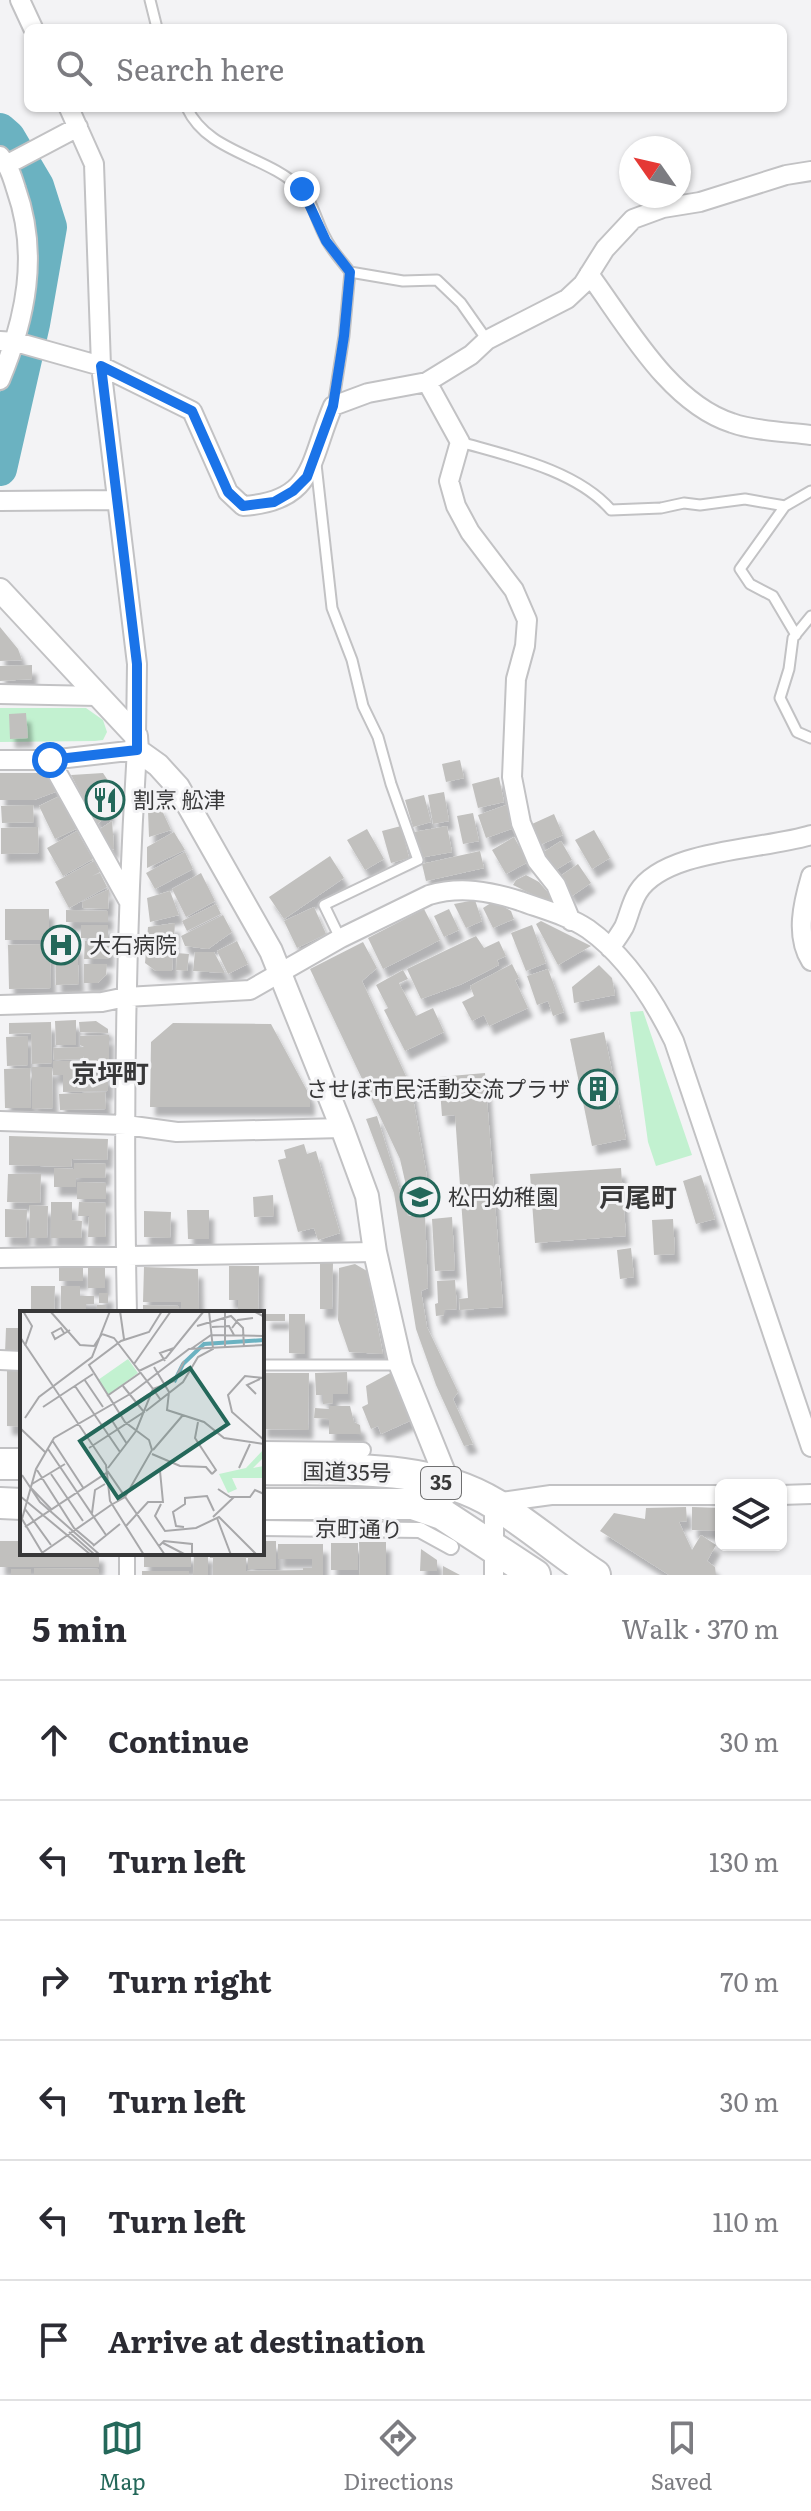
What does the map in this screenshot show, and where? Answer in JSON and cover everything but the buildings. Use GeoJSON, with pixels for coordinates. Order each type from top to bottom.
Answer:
{"type":"FeatureCollection","features":[{"type":"Feature","properties":{"kind":"highway","name":"国道35号"},"geometry":{"type":"LineString","coordinates":[[264,1469],[401,1473],[446,1499],[494,1562],[535,1575]]}},
{"type":"Feature","properties":{"kind":"highway","name":"国道35号"},"geometry":{"type":"LineString","coordinates":[[264,1504],[413,1504],[446,1499],[494,1503],[595,1575]]}},
{"type":"Feature","properties":{"kind":"highway"},"geometry":{"type":"LineString","coordinates":[[0,1503],[20,1504]]}},
{"type":"Feature","properties":{"kind":"street"},"geometry":{"type":"LineString","coordinates":[[20,0],[31,24]]}},
{"type":"Feature","properties":{"kind":"street"},"geometry":{"type":"LineString","coordinates":[[71,112],[94,164],[101,366],[137,664],[126,997],[127,1311]]}},
{"type":"Feature","properties":{"kind":"street"},"geometry":{"type":"LineString","coordinates":[[0,380],[8,342],[26,286],[29,237],[22,205],[4,160],[38,149],[78,127]]}},
{"type":"Feature","properties":{"kind":"street"},"geometry":{"type":"LineString","coordinates":[[8,342],[101,366],[192,411],[228,492],[243,506],[274,502],[293,491],[307,477],[333,406],[368,393],[427,382],[471,355],[487,340],[567,299],[605,249],[633,219],[663,208],[700,202],[786,175],[811,171]]}},
{"type":"Feature","properties":{"kind":"street"},"geometry":{"type":"LineString","coordinates":[[589,274],[668,379],[701,409],[733,424],[811,435]]}},
{"type":"Feature","properties":{"kind":"street"},"geometry":{"type":"LineString","coordinates":[[427,382],[460,442],[449,481],[456,506],[470,532],[514,590],[527,620],[525,646],[516,679],[512,777],[521,823],[537,861],[556,885],[571,921]]}},
{"type":"Feature","properties":{"kind":"street"},"geometry":{"type":"LineString","coordinates":[[0,501],[116,500]]}},
{"type":"Feature","properties":{"kind":"street"},"geometry":{"type":"LineString","coordinates":[[0,590],[178,787],[271,951],[367,1196],[375,1252],[401,1366],[446,1499]]}},
{"type":"Feature","properties":{"kind":"street"},"geometry":{"type":"LineString","coordinates":[[0,694],[98,696]]}},
{"type":"Feature","properties":{"kind":"street"},"geometry":{"type":"LineString","coordinates":[[0,760],[50,760],[136,743]]}},
{"type":"Feature","properties":{"kind":"street"},"geometry":{"type":"LineString","coordinates":[[50,760],[128,900]]}},
{"type":"Feature","properties":{"kind":"street"},"geometry":{"type":"LineString","coordinates":[[610,948],[624,928],[638,893],[652,876],[673,864],[811,835]]}},
{"type":"Feature","properties":{"kind":"street"},"geometry":{"type":"LineString","coordinates":[[811,876],[801,914],[806,954],[811,961]]}},
{"type":"Feature","properties":{"kind":"street"},"geometry":{"type":"LineString","coordinates":[[0,1005],[102,1002],[126,997],[250,990],[341,938],[445,890],[464,889],[507,897],[587,928],[610,948],[657,1007],[674,1041],[811,1447]]}},
{"type":"Feature","properties":{"kind":"street"},"geometry":{"type":"LineString","coordinates":[[0,1121],[126,1125],[177,1132],[342,1128]]}},
{"type":"Feature","properties":{"kind":"street"},"geometry":{"type":"LineString","coordinates":[[0,1258],[375,1252]]}},
{"type":"Feature","properties":{"kind":"street"},"geometry":{"type":"LineString","coordinates":[[0,1360],[20,1361]]}},
{"type":"Feature","properties":{"kind":"street"},"geometry":{"type":"LineString","coordinates":[[264,1449],[363,1450]]}},
{"type":"Feature","properties":{"kind":"street"},"geometry":{"type":"LineString","coordinates":[[787,1495],[811,1494]]}},
{"type":"Feature","properties":{"kind":"street"},"geometry":{"type":"LineString","coordinates":[[494,1562],[494,1503],[551,1495],[715,1495]]}},
{"type":"Feature","properties":{"kind":"street","name":"京町通り"},"geometry":{"type":"LineString","coordinates":[[264,1528],[420,1530],[451,1547]]}},
{"type":"Feature","properties":{"kind":"lane"},"geometry":{"type":"LineString","coordinates":[[150,0],[156,24]]}},
{"type":"Feature","properties":{"kind":"lane"},"geometry":{"type":"LineString","coordinates":[[189,112],[209,138],[249,156],[302,189],[326,241],[350,272],[403,281],[437,280],[461,303],[487,340]]}},
{"type":"Feature","properties":{"kind":"lane"},"geometry":{"type":"LineString","coordinates":[[333,406],[350,272]]}},
{"type":"Feature","properties":{"kind":"lane"},"geometry":{"type":"LineString","coordinates":[[460,442],[530,462],[570,481],[603,501],[611,510],[745,499],[785,506]]}},
{"type":"Feature","properties":{"kind":"lane"},"geometry":{"type":"LineString","coordinates":[[315,457],[332,608],[418,860],[324,905],[341,938]]}},
{"type":"Feature","properties":{"kind":"lane"},"geometry":{"type":"LineString","coordinates":[[796,635],[773,596],[750,584],[740,569],[785,506],[811,491]]}},
{"type":"Feature","properties":{"kind":"lane"},"geometry":{"type":"LineString","coordinates":[[811,616],[793,638],[789,669],[780,698],[797,732],[811,738]]}},
{"type":"Feature","properties":{"kind":"lane"},"geometry":{"type":"LineString","coordinates":[[264,1365],[401,1366]]}},
{"type":"Feature","properties":{"kind":"green space"},"geometry":{"type":"Polygon","coordinates":[[[0,708],[86,708],[103,720],[107,732],[103,740],[95,741],[0,742],[0,708]]]}},
{"type":"Feature","properties":{"kind":"green space"},"geometry":{"type":"Polygon","coordinates":[[[643,1011],[692,1155],[656,1166],[648,1142],[630,1012],[643,1011]]]}},
{"type":"Feature","properties":{"kind":"waterway"},"geometry":{"type":"LineString","coordinates":[[0,130],[8,137],[37,186],[50,227],[33,324],[0,469]]}},
{"type":"Feature","properties":{"kind":"place","name":"割烹 舩津"},"geometry":{"type":"Point","coordinates":[105,800]}},
{"type":"Feature","properties":{"kind":"place","name":"大石病院"},"geometry":{"type":"Point","coordinates":[61,945]}},
{"type":"Feature","properties":{"kind":"place","name":"させぼ市民活動交流プラザ"},"geometry":{"type":"Point","coordinates":[598,1089]}},
{"type":"Feature","properties":{"kind":"place","name":"松円幼稚園"},"geometry":{"type":"Point","coordinates":[420,1197]}},
{"type":"Feature","properties":{"kind":"district","name":"京坪町"},"geometry":{"type":"Point","coordinates":[110,1074]}},
{"type":"Feature","properties":{"kind":"district","name":"戸尾町"},"geometry":{"type":"Point","coordinates":[638,1198]}},
{"type":"Feature","properties":{"kind":"route"},"geometry":{"type":"LineString","coordinates":[[50,760],[137,750],[137,664],[101,366],[192,411],[228,492],[243,506],[274,502],[293,491],[307,477],[333,406],[350,272],[326,241],[302,189]]}}]}
